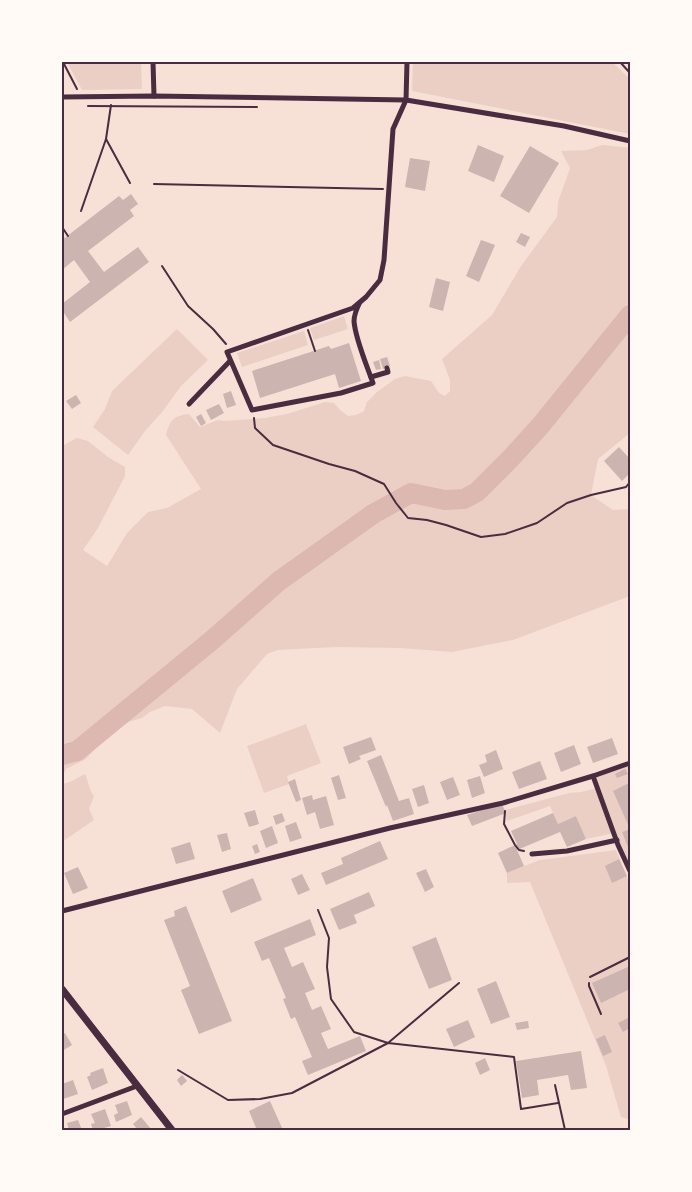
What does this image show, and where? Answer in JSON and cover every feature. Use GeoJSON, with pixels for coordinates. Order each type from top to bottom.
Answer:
{"type":"FeatureCollection","features":[{"type":"Feature","properties":{"kind":"main road"},"geometry":{"type":"LineString","coordinates":[[62,989],[172,1131]]}},
{"type":"Feature","properties":{"kind":"street"},"geometry":{"type":"LineString","coordinates":[[153,62],[154,96]]}},
{"type":"Feature","properties":{"kind":"street"},"geometry":{"type":"LineString","coordinates":[[360,302],[354,321],[373,383],[341,393],[252,410],[227,352],[353,308],[380,280],[384,260],[393,129],[406,100],[407,62]]}},
{"type":"Feature","properties":{"kind":"street"},"geometry":{"type":"LineString","coordinates":[[62,97],[154,96],[406,100],[564,126],[630,141]]}},
{"type":"Feature","properties":{"kind":"street"},"geometry":{"type":"LineString","coordinates":[[189,404],[230,361]]}},
{"type":"Feature","properties":{"kind":"street"},"geometry":{"type":"LineString","coordinates":[[371,377],[380,372],[388,372],[387,368]]}},
{"type":"Feature","properties":{"kind":"street"},"geometry":{"type":"LineString","coordinates":[[62,911],[390,828],[503,803],[630,763]]}},
{"type":"Feature","properties":{"kind":"street"},"geometry":{"type":"LineString","coordinates":[[594,776],[630,872]]}},
{"type":"Feature","properties":{"kind":"street"},"geometry":{"type":"LineString","coordinates":[[532,854],[617,840]]}},
{"type":"Feature","properties":{"kind":"street"},"geometry":{"type":"LineString","coordinates":[[62,1114],[137,1086]]}},
{"type":"Feature","properties":{"kind":"lane"},"geometry":{"type":"LineString","coordinates":[[590,977],[630,957]]}},
{"type":"Feature","properties":{"kind":"path"},"geometry":{"type":"LineString","coordinates":[[63,62],[80,97]]}},
{"type":"Feature","properties":{"kind":"path"},"geometry":{"type":"LineString","coordinates":[[620,62],[630,73]]}},
{"type":"Feature","properties":{"kind":"path"},"geometry":{"type":"LineString","coordinates":[[81,106],[262,107]]}},
{"type":"Feature","properties":{"kind":"path"},"geometry":{"type":"LineString","coordinates":[[81,211],[106,139],[110,110]]}},
{"type":"Feature","properties":{"kind":"path"},"geometry":{"type":"LineString","coordinates":[[106,139],[130,183]]}},
{"type":"Feature","properties":{"kind":"path"},"geometry":{"type":"LineString","coordinates":[[154,184],[389,189]]}},
{"type":"Feature","properties":{"kind":"path"},"geometry":{"type":"LineString","coordinates":[[62,227],[68,236]]}},
{"type":"Feature","properties":{"kind":"path"},"geometry":{"type":"LineString","coordinates":[[162,266],[188,306],[232,350]]}},
{"type":"Feature","properties":{"kind":"path"},"geometry":{"type":"LineString","coordinates":[[306,324],[315,351]]}},
{"type":"Feature","properties":{"kind":"path"},"geometry":{"type":"LineString","coordinates":[[254,419],[255,428],[273,445],[355,471],[384,484],[408,519],[427,520],[481,537],[505,534],[537,523],[567,503],[626,487],[630,482]]}},
{"type":"Feature","properties":{"kind":"path"},"geometry":{"type":"LineString","coordinates":[[503,803],[506,813],[504,824],[519,850]]}},
{"type":"Feature","properties":{"kind":"path"},"geometry":{"type":"LineString","coordinates":[[318,910],[329,939],[327,967],[331,999],[354,1032],[388,1043],[514,1058],[520,1109],[558,1103]]}},
{"type":"Feature","properties":{"kind":"path"},"geometry":{"type":"LineString","coordinates":[[590,977],[589,986],[601,1014]]}},
{"type":"Feature","properties":{"kind":"path"},"geometry":{"type":"LineString","coordinates":[[178,1071],[228,1100],[260,1099],[292,1093],[388,1043],[459,982]]}},
{"type":"Feature","properties":{"kind":"path"},"geometry":{"type":"LineString","coordinates":[[555,1085],[565,1131]]}},
{"type":"Feature","properties":{"kind":"shaded area"},"geometry":{"type":"Polygon","coordinates":[[[67,62],[141,62],[142,89],[82,90],[67,62]]]}},
{"type":"Feature","properties":{"kind":"shaded area"},"geometry":{"type":"Polygon","coordinates":[[[413,62],[612,62],[630,79],[630,134],[412,91],[413,62]]]}},
{"type":"Feature","properties":{"kind":"shaded area"},"geometry":{"type":"Polygon","coordinates":[[[602,145],[630,148],[630,433],[598,459],[591,495],[613,510],[630,509],[630,596],[513,640],[452,652],[335,647],[278,650],[267,654],[237,689],[220,733],[192,709],[165,706],[110,732],[86,759],[66,769],[62,777],[62,446],[77,438],[88,441],[125,467],[125,476],[98,528],[83,550],[107,566],[127,533],[148,512],[167,508],[201,489],[166,435],[171,422],[179,416],[189,414],[200,427],[218,420],[264,418],[287,414],[325,402],[334,403],[348,416],[356,415],[364,411],[367,402],[377,392],[395,379],[405,376],[431,381],[439,393],[445,396],[450,391],[450,380],[442,359],[492,315],[521,266],[557,217],[558,202],[570,168],[561,151],[587,150],[602,145]]]}},
{"type":"Feature","properties":{"kind":"shaded area"},"geometry":{"type":"Polygon","coordinates":[[[344,316],[348,329],[314,340],[310,328],[344,316]]]}},
{"type":"Feature","properties":{"kind":"shaded area"},"geometry":{"type":"Polygon","coordinates":[[[177,329],[208,360],[181,386],[128,455],[93,427],[105,409],[112,391],[177,329]]]}},
{"type":"Feature","properties":{"kind":"shaded area"},"geometry":{"type":"Polygon","coordinates":[[[304,331],[308,345],[242,367],[237,353],[304,331]]]}},
{"type":"Feature","properties":{"kind":"shaded area"},"geometry":{"type":"Polygon","coordinates":[[[306,724],[321,763],[287,776],[289,784],[264,793],[247,746],[306,724]]]}},
{"type":"Feature","properties":{"kind":"shaded area"},"geometry":{"type":"Polygon","coordinates":[[[630,763],[630,871],[614,833],[586,839],[576,816],[558,824],[550,806],[507,821],[505,810],[597,788],[593,776],[630,763]]]}},
{"type":"Feature","properties":{"kind":"shaded area"},"geometry":{"type":"Polygon","coordinates":[[[85,774],[94,796],[89,809],[94,820],[62,842],[62,784],[85,774]]]}},
{"type":"Feature","properties":{"kind":"shaded area"},"geometry":{"type":"Polygon","coordinates":[[[616,850],[630,884],[630,1120],[621,1117],[606,1066],[530,882],[507,883],[507,873],[540,860],[616,850]]]}},
{"type":"Feature","properties":{"kind":"building"},"geometry":{"type":"Polygon","coordinates":[[[478,145],[504,156],[494,182],[468,171],[478,145]]]}},
{"type":"Feature","properties":{"kind":"building"},"geometry":{"type":"Polygon","coordinates":[[[530,146],[559,163],[529,213],[500,196],[530,146]]]}},
{"type":"Feature","properties":{"kind":"building"},"geometry":{"type":"Polygon","coordinates":[[[410,158],[430,161],[425,191],[405,187],[410,158]]]}},
{"type":"Feature","properties":{"kind":"building"},"geometry":{"type":"Polygon","coordinates":[[[131,194],[138,204],[130,210],[134,216],[88,251],[104,272],[138,247],[149,262],[70,322],[62,310],[62,304],[90,282],[74,260],[62,270],[62,240],[119,196],[123,200],[131,194]]]}},
{"type":"Feature","properties":{"kind":"building"},"geometry":{"type":"Polygon","coordinates":[[[521,233],[530,237],[525,247],[516,242],[521,233]]]}},
{"type":"Feature","properties":{"kind":"building"},"geometry":{"type":"Polygon","coordinates":[[[481,240],[495,245],[479,282],[466,276],[481,240]]]}},
{"type":"Feature","properties":{"kind":"building"},"geometry":{"type":"Polygon","coordinates":[[[436,278],[450,282],[443,311],[429,307],[436,278]]]}},
{"type":"Feature","properties":{"kind":"building"},"geometry":{"type":"Polygon","coordinates":[[[349,343],[361,381],[339,388],[335,374],[260,398],[252,371],[329,346],[331,349],[349,343]]]}},
{"type":"Feature","properties":{"kind":"building"},"geometry":{"type":"Polygon","coordinates":[[[387,357],[390,366],[383,369],[380,359],[387,357]]]}},
{"type":"Feature","properties":{"kind":"building"},"geometry":{"type":"Polygon","coordinates":[[[379,360],[381,369],[376,370],[373,362],[379,360]]]}},
{"type":"Feature","properties":{"kind":"building"},"geometry":{"type":"Polygon","coordinates":[[[231,391],[236,405],[227,408],[223,394],[231,391]]]}},
{"type":"Feature","properties":{"kind":"building"},"geometry":{"type":"Polygon","coordinates":[[[76,395],[81,403],[72,409],[66,401],[76,395]]]}},
{"type":"Feature","properties":{"kind":"building"},"geometry":{"type":"Polygon","coordinates":[[[219,404],[224,413],[211,420],[206,410],[219,404]]]}},
{"type":"Feature","properties":{"kind":"building"},"geometry":{"type":"Polygon","coordinates":[[[201,414],[206,423],[201,426],[196,417],[201,414]]]}},
{"type":"Feature","properties":{"kind":"building"},"geometry":{"type":"Polygon","coordinates":[[[619,447],[630,459],[630,473],[622,481],[604,461],[619,447]]]}},
{"type":"Feature","properties":{"kind":"building"},"geometry":{"type":"Polygon","coordinates":[[[371,737],[376,750],[359,756],[361,759],[349,764],[343,747],[371,737]]]}},
{"type":"Feature","properties":{"kind":"building"},"geometry":{"type":"Polygon","coordinates":[[[612,738],[618,754],[593,763],[587,747],[612,738]]]}},
{"type":"Feature","properties":{"kind":"building"},"geometry":{"type":"Polygon","coordinates":[[[574,745],[581,764],[561,772],[554,753],[574,745]]]}},
{"type":"Feature","properties":{"kind":"building"},"geometry":{"type":"Polygon","coordinates":[[[496,750],[503,769],[484,777],[479,765],[487,762],[485,755],[496,750]]]}},
{"type":"Feature","properties":{"kind":"building"},"geometry":{"type":"Polygon","coordinates":[[[381,755],[399,801],[409,798],[414,814],[393,821],[367,761],[381,755]]]}},
{"type":"Feature","properties":{"kind":"building"},"geometry":{"type":"Polygon","coordinates":[[[540,761],[547,779],[519,789],[512,772],[540,761]]]}},
{"type":"Feature","properties":{"kind":"building"},"geometry":{"type":"Polygon","coordinates":[[[625,769],[628,774],[617,778],[615,774],[625,769]]]}},
{"type":"Feature","properties":{"kind":"building"},"geometry":{"type":"Polygon","coordinates":[[[339,775],[346,798],[338,800],[331,778],[339,775]]]}},
{"type":"Feature","properties":{"kind":"building"},"geometry":{"type":"Polygon","coordinates":[[[480,776],[485,793],[472,798],[467,780],[480,776]]]}},
{"type":"Feature","properties":{"kind":"building"},"geometry":{"type":"Polygon","coordinates":[[[453,777],[460,795],[447,800],[440,782],[453,777]]]}},
{"type":"Feature","properties":{"kind":"building"},"geometry":{"type":"Polygon","coordinates":[[[295,779],[301,800],[296,802],[288,782],[295,779]]]}},
{"type":"Feature","properties":{"kind":"building"},"geometry":{"type":"Polygon","coordinates":[[[629,783],[630,786],[630,829],[613,791],[629,783]]]}},
{"type":"Feature","properties":{"kind":"building"},"geometry":{"type":"Polygon","coordinates":[[[424,785],[429,803],[418,807],[412,789],[424,785]]]}},
{"type":"Feature","properties":{"kind":"building"},"geometry":{"type":"Polygon","coordinates":[[[312,795],[313,800],[326,796],[334,825],[320,829],[315,812],[307,815],[302,798],[312,795]]]}},
{"type":"Feature","properties":{"kind":"building"},"geometry":{"type":"Polygon","coordinates":[[[502,804],[506,813],[472,826],[467,815],[502,804]]]}},
{"type":"Feature","properties":{"kind":"building"},"geometry":{"type":"Polygon","coordinates":[[[255,810],[259,824],[249,827],[244,813],[255,810]]]}},
{"type":"Feature","properties":{"kind":"building"},"geometry":{"type":"Polygon","coordinates":[[[282,813],[285,821],[276,825],[273,816],[282,813]]]}},
{"type":"Feature","properties":{"kind":"building"},"geometry":{"type":"Polygon","coordinates":[[[553,813],[558,824],[576,816],[586,839],[567,847],[560,832],[517,850],[524,866],[507,873],[498,853],[517,844],[511,831],[553,813]]]}},
{"type":"Feature","properties":{"kind":"building"},"geometry":{"type":"Polygon","coordinates":[[[296,822],[302,838],[290,842],[285,826],[296,822]]]}},
{"type":"Feature","properties":{"kind":"building"},"geometry":{"type":"Polygon","coordinates":[[[272,826],[278,843],[266,848],[260,831],[272,826]]]}},
{"type":"Feature","properties":{"kind":"building"},"geometry":{"type":"Polygon","coordinates":[[[630,829],[630,852],[622,832],[630,829]]]}},
{"type":"Feature","properties":{"kind":"building"},"geometry":{"type":"Polygon","coordinates":[[[227,833],[231,849],[222,852],[217,835],[227,833]]]}},
{"type":"Feature","properties":{"kind":"building"},"geometry":{"type":"Polygon","coordinates":[[[380,841],[388,859],[326,885],[321,873],[343,864],[341,858],[380,841]]]}},
{"type":"Feature","properties":{"kind":"building"},"geometry":{"type":"Polygon","coordinates":[[[190,842],[195,859],[176,864],[171,848],[190,842]]]}},
{"type":"Feature","properties":{"kind":"building"},"geometry":{"type":"Polygon","coordinates":[[[257,844],[260,852],[255,854],[252,846],[257,844]]]}},
{"type":"Feature","properties":{"kind":"building"},"geometry":{"type":"Polygon","coordinates":[[[619,859],[627,876],[612,883],[605,866],[619,859]]]}},
{"type":"Feature","properties":{"kind":"building"},"geometry":{"type":"Polygon","coordinates":[[[78,867],[88,888],[73,894],[64,873],[78,867]]]}},
{"type":"Feature","properties":{"kind":"building"},"geometry":{"type":"Polygon","coordinates":[[[426,869],[434,887],[425,892],[416,873],[426,869]]]}},
{"type":"Feature","properties":{"kind":"building"},"geometry":{"type":"Polygon","coordinates":[[[302,874],[310,890],[298,895],[291,879],[302,874]]]}},
{"type":"Feature","properties":{"kind":"building"},"geometry":{"type":"Polygon","coordinates":[[[253,878],[262,900],[231,913],[222,891],[253,878]]]}},
{"type":"Feature","properties":{"kind":"building"},"geometry":{"type":"Polygon","coordinates":[[[369,892],[375,906],[354,915],[357,923],[339,930],[330,909],[369,892]]]}},
{"type":"Feature","properties":{"kind":"building"},"geometry":{"type":"Polygon","coordinates":[[[186,906],[232,1021],[199,1034],[181,990],[190,986],[164,920],[175,916],[174,911],[186,906]]]}},
{"type":"Feature","properties":{"kind":"building"},"geometry":{"type":"Polygon","coordinates":[[[310,919],[316,935],[284,948],[292,967],[303,962],[315,989],[305,993],[312,1010],[321,1006],[331,1029],[321,1033],[328,1049],[360,1036],[366,1051],[308,1075],[302,1061],[312,1057],[295,1017],[291,1019],[283,999],[286,998],[269,958],[262,961],[254,942],[310,919]]]}},
{"type":"Feature","properties":{"kind":"building"},"geometry":{"type":"Polygon","coordinates":[[[436,937],[452,980],[429,989],[412,947],[436,937]]]}},
{"type":"Feature","properties":{"kind":"building"},"geometry":{"type":"Polygon","coordinates":[[[630,966],[630,989],[601,1003],[592,983],[630,966]]]}},
{"type":"Feature","properties":{"kind":"building"},"geometry":{"type":"Polygon","coordinates":[[[496,981],[510,1017],[491,1024],[477,989],[496,981]]]}},
{"type":"Feature","properties":{"kind":"building"},"geometry":{"type":"Polygon","coordinates":[[[630,1017],[630,1028],[623,1032],[618,1023],[630,1017]]]}},
{"type":"Feature","properties":{"kind":"building"},"geometry":{"type":"Polygon","coordinates":[[[468,1020],[475,1037],[454,1047],[446,1029],[468,1020]]]}},
{"type":"Feature","properties":{"kind":"building"},"geometry":{"type":"Polygon","coordinates":[[[528,1021],[529,1028],[517,1030],[515,1023],[528,1021]]]}},
{"type":"Feature","properties":{"kind":"building"},"geometry":{"type":"Polygon","coordinates":[[[65,1033],[72,1045],[62,1051],[62,1035],[65,1033]]]}},
{"type":"Feature","properties":{"kind":"building"},"geometry":{"type":"Polygon","coordinates":[[[605,1035],[612,1052],[603,1056],[596,1039],[605,1035]]]}},
{"type":"Feature","properties":{"kind":"building"},"geometry":{"type":"Polygon","coordinates":[[[581,1051],[587,1088],[571,1090],[568,1075],[537,1080],[539,1095],[522,1098],[516,1061],[581,1051]]]}},
{"type":"Feature","properties":{"kind":"building"},"geometry":{"type":"Polygon","coordinates":[[[485,1058],[490,1070],[480,1075],[475,1063],[485,1058]]]}},
{"type":"Feature","properties":{"kind":"building"},"geometry":{"type":"Polygon","coordinates":[[[103,1068],[108,1083],[92,1090],[87,1077],[91,1075],[90,1073],[103,1068]]]}},
{"type":"Feature","properties":{"kind":"building"},"geometry":{"type":"Polygon","coordinates":[[[182,1075],[187,1081],[181,1086],[177,1080],[182,1075]]]}},
{"type":"Feature","properties":{"kind":"building"},"geometry":{"type":"Polygon","coordinates":[[[73,1080],[78,1094],[63,1099],[62,1084],[73,1080]]]}},
{"type":"Feature","properties":{"kind":"building"},"geometry":{"type":"Polygon","coordinates":[[[127,1101],[132,1115],[116,1122],[114,1115],[118,1113],[115,1105],[127,1101]]]}},
{"type":"Feature","properties":{"kind":"building"},"geometry":{"type":"Polygon","coordinates":[[[270,1101],[283,1130],[257,1130],[249,1111],[270,1101]]]}},
{"type":"Feature","properties":{"kind":"building"},"geometry":{"type":"Polygon","coordinates":[[[105,1109],[111,1126],[93,1130],[91,1124],[95,1123],[91,1114],[105,1109]]]}},
{"type":"Feature","properties":{"kind":"building"},"geometry":{"type":"Polygon","coordinates":[[[141,1117],[152,1130],[138,1130],[133,1124],[141,1117]]]}},
{"type":"Feature","properties":{"kind":"building"},"geometry":{"type":"Polygon","coordinates":[[[78,1120],[82,1130],[69,1130],[67,1123],[78,1120]]]}},
{"type":"Feature","properties":{"kind":"waterway"},"geometry":{"type":"LineString","coordinates":[[62,755],[77,751],[211,641],[279,581],[373,514],[411,493],[445,500],[464,499],[477,492],[541,425],[630,315]]}}]}
